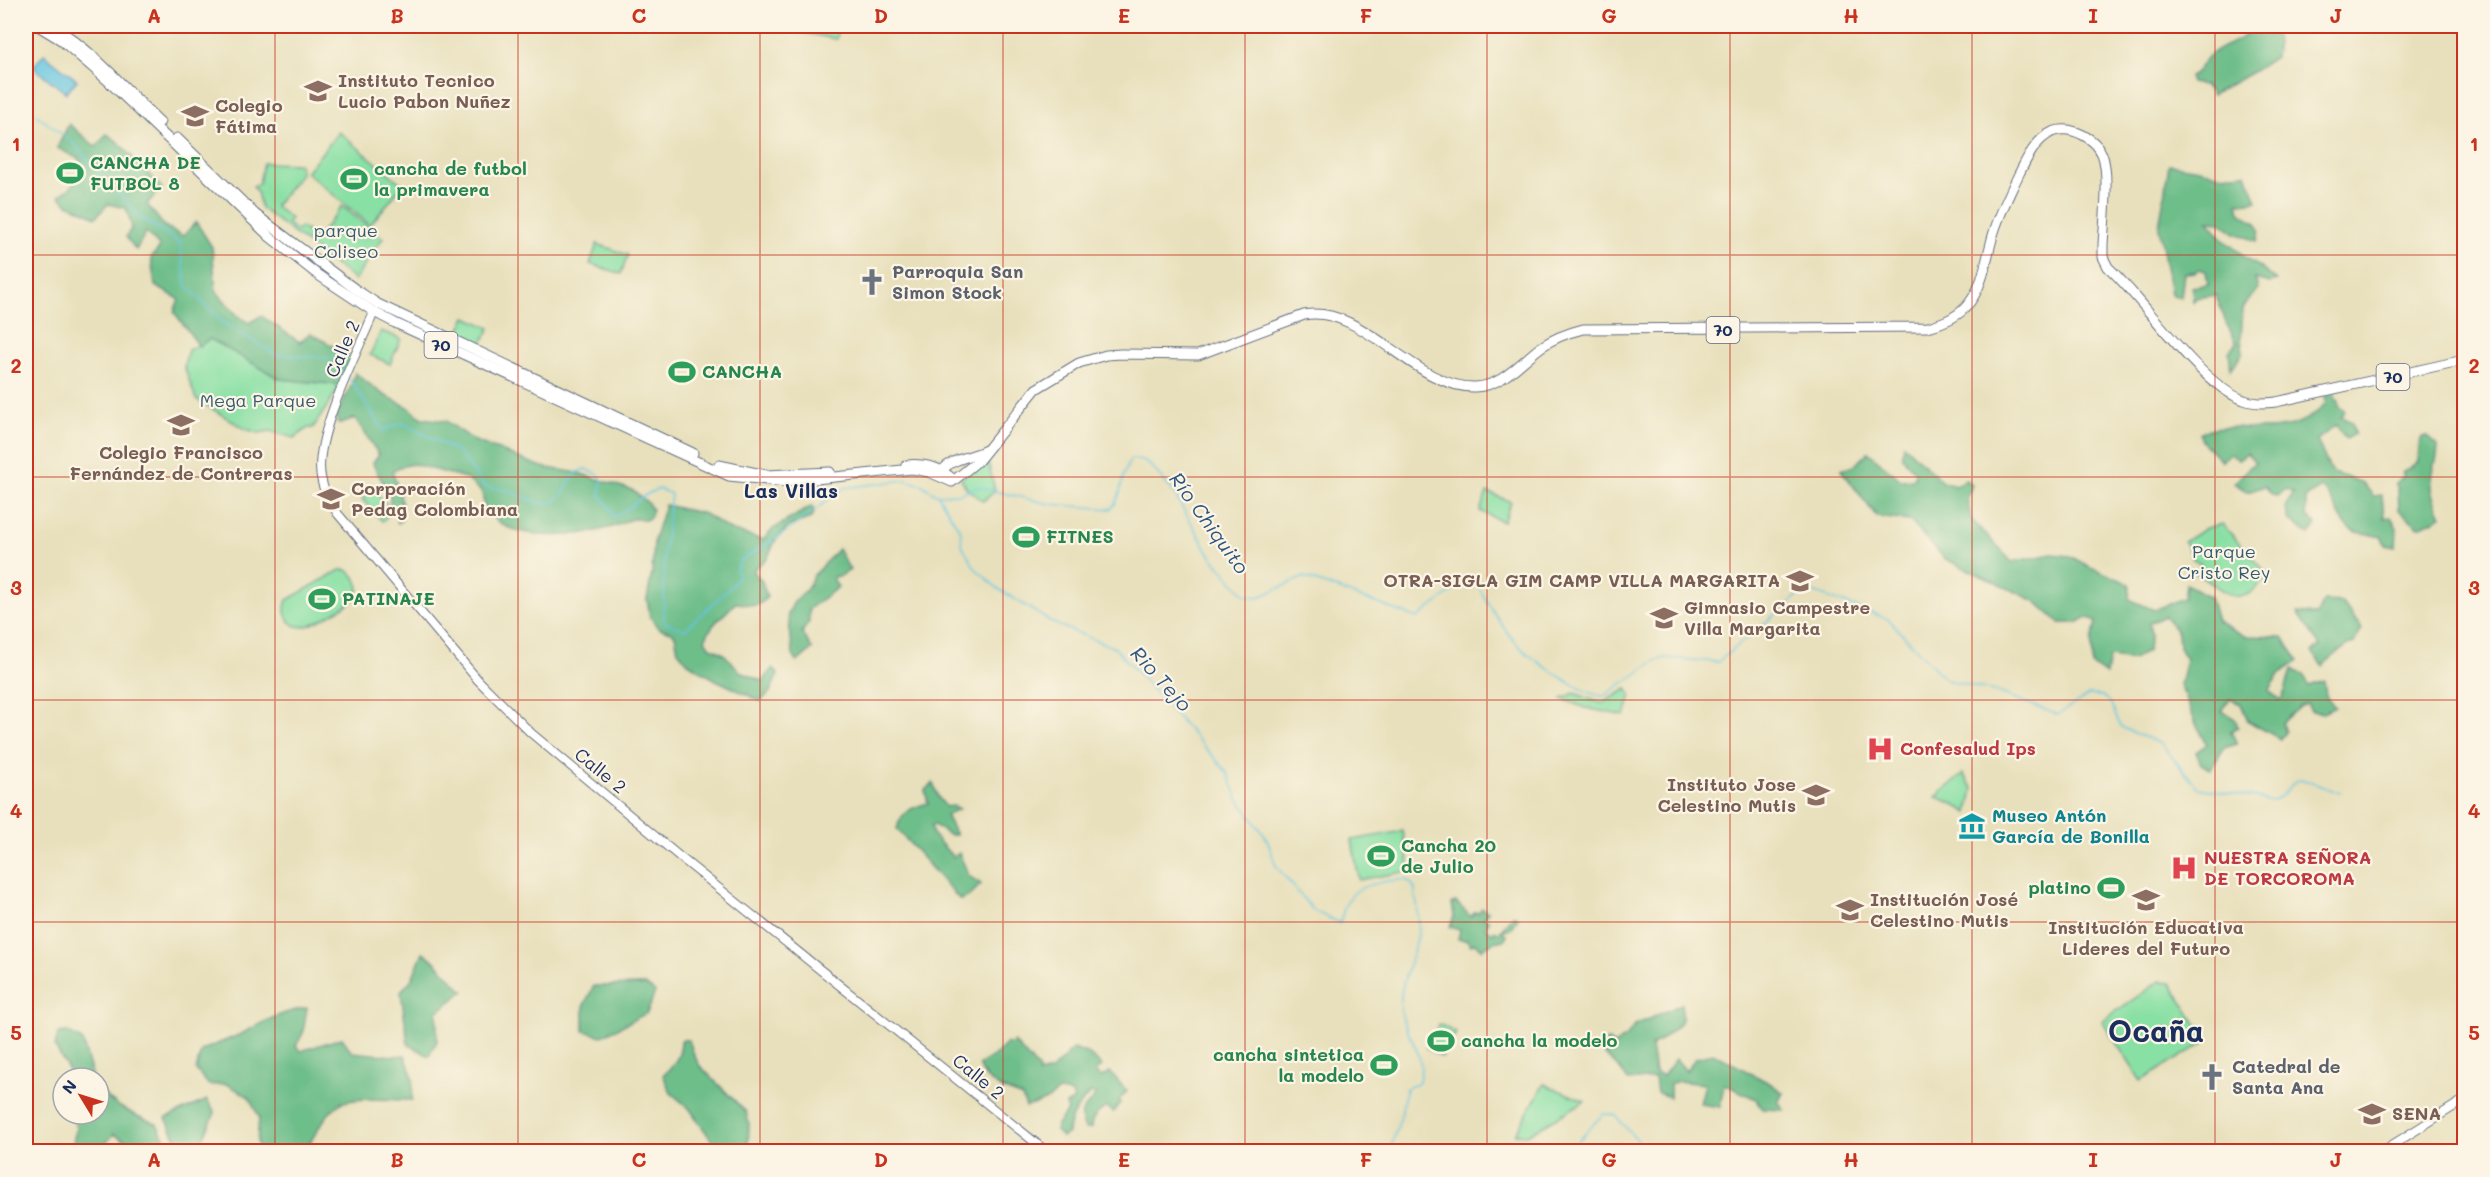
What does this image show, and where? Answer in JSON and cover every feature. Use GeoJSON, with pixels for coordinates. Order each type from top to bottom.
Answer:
{"type":"FeatureCollection","features":[{"type":"Feature","properties":{"kind":"main road","name":"70"},"geometry":{"type":"LineString","coordinates":[[38,26],[61,40],[106,79],[270,237],[318,274],[374,312],[508,376],[729,476],[787,482],[912,469],[940,473]]}},
{"type":"Feature","properties":{"kind":"main road","name":"70"},"geometry":{"type":"LineString","coordinates":[[53,26],[67,34],[111,73],[255,214],[355,289],[400,316],[728,469],[766,475],[921,464],[953,481],[979,460],[1036,389],[1079,363],[1121,354],[1198,355],[1314,313],[1335,315],[1438,379],[1472,387],[1503,378],[1546,344],[1564,334],[1583,329],[1908,329],[1941,323],[1957,316],[1977,291],[2000,214],[2032,149],[2042,138],[2060,131],[2077,132],[2085,136],[2102,153],[2105,167],[2103,257],[2108,267],[2211,379],[2235,397],[2254,403],[2276,402],[2464,360]]}},
{"type":"Feature","properties":{"kind":"main road","name":"70"},"geometry":{"type":"LineString","coordinates":[[940,473],[952,461],[977,454],[988,448]]}},
{"type":"Feature","properties":{"kind":"main road"},"geometry":{"type":"LineString","coordinates":[[921,464],[952,461]]}},
{"type":"Feature","properties":{"kind":"street","name":"Calle 2"},"geometry":{"type":"LineString","coordinates":[[374,312],[327,426],[321,451],[320,476],[328,498],[338,514],[485,687],[531,733],[1047,1152]]}},
{"type":"Feature","properties":{"kind":"street"},"geometry":{"type":"LineString","coordinates":[[2381,1152],[2464,1100]]}},
{"type":"Feature","properties":{"kind":"green space"},"geometry":{"type":"Polygon","coordinates":[[[769,26],[838,26],[836,39],[769,26]]]}},
{"type":"Feature","properties":{"kind":"green space"},"geometry":{"type":"Polygon","coordinates":[[[2253,26],[2274,26],[2277,42],[2275,57],[2212,95],[2204,85],[2191,83],[2189,77],[2198,71],[2209,56],[2245,36],[2253,26]]]}},
{"type":"Feature","properties":{"kind":"green space"},"geometry":{"type":"Polygon","coordinates":[[[69,124],[96,147],[107,134],[117,141],[162,188],[147,204],[164,226],[183,236],[196,222],[212,247],[216,291],[237,315],[249,323],[261,316],[300,342],[310,333],[352,357],[341,385],[280,379],[210,339],[199,346],[174,312],[179,299],[155,286],[151,258],[160,247],[146,232],[136,250],[126,237],[132,227],[126,208],[108,204],[96,217],[68,204],[59,196],[71,187],[82,168],[79,159],[57,148],[69,124]]]}},
{"type":"Feature","properties":{"kind":"green space","name":"cancha de futbol la primavera"},"geometry":{"type":"Polygon","coordinates":[[[339,132],[403,185],[370,225],[306,172],[339,132]]]}},
{"type":"Feature","properties":{"kind":"green space","name":"parque Coliseo"},"geometry":{"type":"Polygon","coordinates":[[[263,163],[299,164],[301,173],[275,206],[291,219],[287,223],[297,231],[301,227],[317,238],[342,206],[383,238],[355,280],[261,208],[253,186],[259,184],[263,163]]]}},
{"type":"Feature","properties":{"kind":"green space"},"geometry":{"type":"Polygon","coordinates":[[[2169,164],[2205,170],[2219,175],[2246,173],[2257,201],[2238,203],[2240,212],[2256,223],[2260,230],[2257,241],[2235,233],[2220,222],[2208,221],[2225,241],[2277,281],[2270,283],[2255,279],[2258,288],[2243,308],[2241,339],[2243,353],[2231,369],[2229,352],[2237,343],[2226,323],[2216,295],[2196,298],[2193,302],[2192,287],[2208,284],[2206,271],[2198,269],[2195,272],[2184,273],[2181,298],[2171,294],[2159,228],[2169,164]]]}},
{"type":"Feature","properties":{"kind":"green space"},"geometry":{"type":"Polygon","coordinates":[[[597,244],[628,255],[621,274],[590,264],[597,244]]]}},
{"type":"Feature","properties":{"kind":"green space"},"geometry":{"type":"Polygon","coordinates":[[[466,317],[490,328],[481,344],[459,331],[466,317]]]}},
{"type":"Feature","properties":{"kind":"green space"},"geometry":{"type":"Polygon","coordinates":[[[381,331],[401,339],[390,364],[370,355],[381,331]]]}},
{"type":"Feature","properties":{"kind":"green space","name":"Mega Parque"},"geometry":{"type":"Polygon","coordinates":[[[210,338],[280,379],[341,385],[313,428],[308,428],[294,438],[270,431],[259,433],[245,429],[196,399],[184,366],[188,350],[210,338]]]}},
{"type":"Feature","properties":{"kind":"green space"},"geometry":{"type":"Polygon","coordinates":[[[355,373],[384,395],[408,407],[422,418],[446,421],[475,441],[542,467],[578,473],[632,490],[648,503],[652,510],[651,516],[646,520],[630,520],[587,533],[549,535],[524,532],[504,526],[485,511],[482,492],[465,478],[413,464],[399,467],[392,472],[401,502],[402,515],[398,523],[390,502],[390,495],[373,465],[379,455],[355,418],[338,424],[336,416],[350,389],[355,373]]]}},
{"type":"Feature","properties":{"kind":"green space"},"geometry":{"type":"Polygon","coordinates":[[[2335,394],[2339,407],[2345,411],[2341,417],[2352,422],[2355,434],[2346,439],[2336,425],[2317,440],[2331,472],[2363,483],[2373,496],[2382,495],[2384,518],[2391,517],[2397,528],[2396,547],[2385,545],[2382,537],[2360,533],[2349,528],[2330,497],[2321,488],[2306,498],[2306,515],[2316,524],[2310,535],[2289,520],[2285,507],[2294,493],[2286,489],[2278,496],[2272,495],[2265,486],[2248,492],[2234,483],[2255,462],[2247,453],[2238,459],[2230,453],[2222,461],[2202,441],[2200,434],[2213,428],[2273,429],[2298,423],[2313,415],[2326,404],[2325,396],[2335,394]]]}},
{"type":"Feature","properties":{"kind":"green space"},"geometry":{"type":"Polygon","coordinates":[[[2422,437],[2428,437],[2438,446],[2432,489],[2442,516],[2419,527],[2399,510],[2398,489],[2395,483],[2404,476],[2402,472],[2418,462],[2422,437]]]}},
{"type":"Feature","properties":{"kind":"green space"},"geometry":{"type":"Polygon","coordinates":[[[1903,444],[1942,482],[1955,486],[1966,480],[1972,485],[1967,498],[1971,519],[2012,562],[2052,554],[2070,556],[2130,584],[2129,599],[2154,610],[2184,598],[2186,584],[2210,597],[2217,621],[2244,636],[2283,637],[2298,661],[2279,674],[2269,691],[2280,700],[2293,669],[2296,673],[2304,675],[2309,686],[2324,681],[2326,696],[2335,707],[2323,713],[2311,711],[2307,704],[2301,706],[2282,723],[2285,731],[2280,739],[2248,721],[2241,704],[2230,699],[2222,711],[2235,719],[2238,727],[2231,731],[2237,744],[2224,748],[2211,769],[2201,764],[2196,752],[2207,744],[2180,685],[2186,659],[2179,648],[2178,633],[2165,616],[2149,623],[2151,634],[2147,651],[2133,660],[2109,657],[2106,675],[2092,665],[2092,642],[2096,622],[2087,617],[2077,623],[2060,623],[2035,601],[1945,559],[1910,521],[1877,517],[1841,470],[1856,464],[1868,452],[1901,480],[1914,479],[1915,472],[1902,457],[1903,444]]]}},
{"type":"Feature","properties":{"kind":"green space"},"geometry":{"type":"Polygon","coordinates":[[[984,463],[989,465],[995,491],[983,501],[967,489],[961,479],[971,469],[984,463]]]}},
{"type":"Feature","properties":{"kind":"green space"},"geometry":{"type":"Polygon","coordinates":[[[373,489],[393,511],[382,521],[362,499],[373,489]]]}},
{"type":"Feature","properties":{"kind":"green space"},"geometry":{"type":"Polygon","coordinates":[[[1487,492],[1511,502],[1503,522],[1480,511],[1487,492]]]}},
{"type":"Feature","properties":{"kind":"green space"},"geometry":{"type":"Polygon","coordinates":[[[665,505],[705,514],[730,530],[763,540],[773,529],[812,506],[814,513],[811,518],[789,526],[775,541],[767,559],[755,568],[754,572],[762,581],[767,597],[756,605],[735,603],[714,624],[705,640],[709,646],[724,654],[741,672],[762,681],[773,668],[778,674],[770,692],[761,701],[716,680],[688,663],[678,651],[675,635],[658,628],[650,616],[647,599],[652,573],[654,540],[665,505]]]}},
{"type":"Feature","properties":{"kind":"green space","name":"Parque Cristo Rey"},"geometry":{"type":"Polygon","coordinates":[[[2222,524],[2266,572],[2267,578],[2250,593],[2242,596],[2228,594],[2196,573],[2201,563],[2193,559],[2184,542],[2206,528],[2222,524]]]}},
{"type":"Feature","properties":{"kind":"green space"},"geometry":{"type":"Polygon","coordinates":[[[838,549],[850,570],[839,577],[834,576],[833,579],[838,587],[809,609],[809,622],[802,632],[812,649],[797,662],[793,655],[788,614],[794,602],[807,589],[814,575],[838,549]]]}},
{"type":"Feature","properties":{"kind":"green space"},"geometry":{"type":"Polygon","coordinates":[[[340,570],[347,570],[355,577],[359,587],[354,599],[342,608],[307,626],[296,626],[288,620],[285,611],[287,600],[340,570]]]}},
{"type":"Feature","properties":{"kind":"green space"},"geometry":{"type":"Polygon","coordinates":[[[2324,601],[2342,602],[2362,629],[2354,643],[2347,645],[2322,666],[2312,652],[2320,646],[2297,613],[2316,615],[2324,601]]]}},
{"type":"Feature","properties":{"kind":"green space"},"geometry":{"type":"Polygon","coordinates":[[[1627,689],[1631,695],[1625,716],[1585,708],[1562,699],[1574,693],[1602,703],[1627,689]]]}},
{"type":"Feature","properties":{"kind":"green space"},"geometry":{"type":"Polygon","coordinates":[[[1963,774],[1973,789],[1968,813],[1936,797],[1963,774]]]}},
{"type":"Feature","properties":{"kind":"green space"},"geometry":{"type":"Polygon","coordinates":[[[933,783],[938,797],[946,807],[953,806],[959,809],[946,815],[956,835],[949,835],[934,825],[931,827],[933,835],[953,857],[959,853],[969,876],[981,884],[969,896],[960,900],[897,829],[904,814],[912,808],[928,803],[925,790],[933,783]]]}},
{"type":"Feature","properties":{"kind":"green space","name":"Cancha 20 de Julio"},"geometry":{"type":"Polygon","coordinates":[[[1403,831],[1410,871],[1359,880],[1352,840],[1403,831]]]}},
{"type":"Feature","properties":{"kind":"green space"},"geometry":{"type":"Polygon","coordinates":[[[1456,902],[1471,917],[1482,908],[1488,912],[1484,917],[1489,921],[1485,928],[1493,933],[1495,930],[1499,933],[1513,915],[1518,918],[1509,930],[1505,929],[1503,932],[1507,936],[1504,940],[1493,942],[1482,949],[1475,943],[1471,945],[1467,940],[1458,939],[1460,930],[1450,927],[1454,916],[1452,903],[1456,902]]]}},
{"type":"Feature","properties":{"kind":"green space"},"geometry":{"type":"Polygon","coordinates":[[[423,952],[464,991],[437,1012],[437,1041],[429,1056],[408,1044],[401,991],[412,979],[423,952]]]}},
{"type":"Feature","properties":{"kind":"green space"},"geometry":{"type":"Polygon","coordinates":[[[2160,981],[2170,982],[2207,1041],[2141,1081],[2102,1021],[2160,981]]]}},
{"type":"Feature","properties":{"kind":"green space"},"geometry":{"type":"Polygon","coordinates":[[[645,985],[655,992],[647,1013],[602,1036],[584,1031],[584,1005],[594,986],[645,985]]]}},
{"type":"Feature","properties":{"kind":"green space"},"geometry":{"type":"Polygon","coordinates":[[[1682,1004],[1682,1020],[1651,1046],[1655,1073],[1663,1076],[1676,1059],[1686,1071],[1695,1059],[1713,1053],[1771,1084],[1783,1093],[1778,1101],[1784,1110],[1763,1109],[1756,1099],[1724,1084],[1720,1107],[1700,1104],[1705,1084],[1678,1081],[1670,1084],[1670,1097],[1657,1093],[1655,1078],[1628,1081],[1621,1070],[1602,1052],[1607,1040],[1614,1045],[1627,1036],[1635,1025],[1682,1004]]]}},
{"type":"Feature","properties":{"kind":"green space"},"geometry":{"type":"Polygon","coordinates":[[[307,1008],[303,1033],[296,1046],[301,1051],[342,1038],[352,1052],[405,1055],[413,1078],[412,1100],[362,1099],[344,1102],[328,1115],[305,1151],[260,1151],[257,1143],[259,1117],[249,1097],[227,1084],[209,1085],[196,1070],[201,1051],[275,1017],[307,1008]]]}},
{"type":"Feature","properties":{"kind":"green space","name":"cancha la modelo"},"geometry":{"type":"Polygon","coordinates":[[[1439,1024],[1456,1033],[1442,1057],[1426,1048],[1439,1024]]]}},
{"type":"Feature","properties":{"kind":"green space"},"geometry":{"type":"Polygon","coordinates":[[[67,1032],[82,1040],[90,1066],[66,1066],[55,1047],[58,1033],[67,1032]]]}},
{"type":"Feature","properties":{"kind":"green space"},"geometry":{"type":"Polygon","coordinates":[[[681,1040],[689,1040],[700,1066],[746,1112],[749,1124],[748,1148],[734,1151],[712,1151],[715,1145],[689,1108],[671,1093],[663,1075],[676,1059],[680,1051],[681,1040]]]}},
{"type":"Feature","properties":{"kind":"green space"},"geometry":{"type":"Polygon","coordinates":[[[1014,1042],[1039,1070],[1038,1074],[1051,1071],[1073,1049],[1087,1053],[1102,1066],[1095,1071],[1100,1078],[1110,1072],[1127,1091],[1119,1100],[1121,1103],[1113,1112],[1107,1107],[1101,1111],[1094,1118],[1091,1129],[1085,1129],[1082,1112],[1096,1094],[1090,1093],[1072,1116],[1068,1133],[1062,1137],[1056,1131],[1057,1124],[1068,1111],[1066,1105],[1074,1100],[1072,1093],[1058,1091],[1047,1100],[1026,1107],[1022,1097],[997,1085],[981,1071],[979,1065],[997,1054],[1007,1043],[1010,1045],[1014,1042]]]}},
{"type":"Feature","properties":{"kind":"green space"},"geometry":{"type":"Polygon","coordinates":[[[1544,1084],[1585,1101],[1527,1135],[1515,1134],[1544,1084]]]}},
{"type":"Feature","properties":{"kind":"green space"},"geometry":{"type":"Polygon","coordinates":[[[207,1100],[215,1113],[203,1139],[180,1147],[166,1118],[207,1100]]]}},
{"type":"Feature","properties":{"kind":"green space"},"geometry":{"type":"Polygon","coordinates":[[[111,1101],[133,1114],[157,1124],[168,1146],[133,1145],[114,1134],[106,1143],[103,1151],[71,1151],[76,1126],[111,1126],[111,1101]]]}},
{"type":"Feature","properties":{"kind":"water"},"geometry":{"type":"Polygon","coordinates":[[[44,54],[77,80],[66,93],[33,67],[44,54]]]}},
{"type":"Feature","properties":{"kind":"waterway"},"geometry":{"type":"LineString","coordinates":[[26,107],[72,142],[140,217],[180,243],[186,285],[223,323],[277,355],[336,358],[344,371]]}},
{"type":"Feature","properties":{"kind":"waterway","name":"Rio Tejo"},"geometry":{"type":"LineString","coordinates":[[349,378],[383,430],[403,423],[458,452],[485,487],[509,491],[538,502],[552,502],[564,492],[574,475],[585,469],[599,475],[602,480],[600,495],[614,517],[653,491],[659,489],[671,494],[664,554],[664,622],[685,630],[732,585],[738,577],[736,570],[740,561],[783,534],[844,488],[905,480],[922,485],[938,495],[961,532],[962,545],[975,568],[997,588],[1053,623],[1115,648],[1227,772],[1238,799],[1267,839],[1276,866],[1314,911],[1340,923],[1348,901],[1362,888],[1381,882],[1400,880],[1408,881],[1413,886],[1419,930],[1404,982],[1401,1011],[1403,1021],[1419,1055],[1421,1073],[1418,1084],[1406,1088],[1401,1116],[1390,1150],[1398,1152]]}},
{"type":"Feature","properties":{"kind":"waterway","name":"Río Chiquito"},"geometry":{"type":"LineString","coordinates":[[938,495],[958,494],[978,487],[1050,504],[1111,509],[1118,497],[1124,473],[1131,459],[1143,461],[1151,466],[1171,489],[1211,556],[1245,595],[1259,597],[1304,577],[1417,618],[1467,581],[1477,584],[1502,624],[1525,651],[1572,684],[1604,696],[1655,661],[1664,658],[1718,662],[1801,593],[1813,592],[1888,619],[1946,680],[1998,692],[2058,715],[2088,695],[2102,696],[2110,702],[2123,728],[2161,744],[2198,788],[2273,801],[2301,779],[2340,793]]}},
{"type":"Feature","properties":{"kind":"waterway","name":"Rio Tejo"},"geometry":{"type":"LineString","coordinates":[[1568,1152],[1603,1114],[1615,1115],[1647,1152]]}},
{"type":"Feature","properties":{"kind":"place","name":"Instituto Tecnico Lucio Pabon Nuñez"},"geometry":{"type":"Point","coordinates":[318,91]}},
{"type":"Feature","properties":{"kind":"place","name":"Colegio Fátima"},"geometry":{"type":"Point","coordinates":[195,116]}},
{"type":"Feature","properties":{"kind":"place","name":"CANCHA DE FUTBOL 8"},"geometry":{"type":"Point","coordinates":[70,173]}},
{"type":"Feature","properties":{"kind":"place","name":"cancha de futbol la primavera"},"geometry":{"type":"Point","coordinates":[354,179]}},
{"type":"Feature","properties":{"kind":"place","name":"Parroquia San Simon Stock"},"geometry":{"type":"Point","coordinates":[872,282]}},
{"type":"Feature","properties":{"kind":"place","name":"CANCHA"},"geometry":{"type":"Point","coordinates":[682,372]}},
{"type":"Feature","properties":{"kind":"place","name":"Colegio Francisco Fernández de Contreras"},"geometry":{"type":"Point","coordinates":[181,425]}},
{"type":"Feature","properties":{"kind":"place","name":"Corporación Pedag Colombiana"},"geometry":{"type":"Point","coordinates":[331,499]}},
{"type":"Feature","properties":{"kind":"place","name":"FITNES"},"geometry":{"type":"Point","coordinates":[1026,537]}},
{"type":"Feature","properties":{"kind":"place","name":"OTRA-SIGLA GIM CAMP VILLA MARGARITA"},"geometry":{"type":"Point","coordinates":[1800,581]}},
{"type":"Feature","properties":{"kind":"place","name":"PATINAJE"},"geometry":{"type":"Point","coordinates":[322,599]}},
{"type":"Feature","properties":{"kind":"place","name":"Gimnasio Campestre Villa Margarita"},"geometry":{"type":"Point","coordinates":[1664,618]}},
{"type":"Feature","properties":{"kind":"place","name":"Confesalud Ips"},"geometry":{"type":"Point","coordinates":[1880,749]}},
{"type":"Feature","properties":{"kind":"place","name":"Instituto Jose Celestino Mutis"},"geometry":{"type":"Point","coordinates":[1816,795]}},
{"type":"Feature","properties":{"kind":"place","name":"Museo Antón García de Bonilla"},"geometry":{"type":"Point","coordinates":[1972,826]}},
{"type":"Feature","properties":{"kind":"place","name":"Cancha 20 de Julio"},"geometry":{"type":"Point","coordinates":[1381,856]}},
{"type":"Feature","properties":{"kind":"place","name":"NUESTRA SEÑORA DE TORCOROMA"},"geometry":{"type":"Point","coordinates":[2184,868]}},
{"type":"Feature","properties":{"kind":"place","name":"platino"},"geometry":{"type":"Point","coordinates":[2111,888]}},
{"type":"Feature","properties":{"kind":"place","name":"Institución Educativa Lideres del Futuro"},"geometry":{"type":"Point","coordinates":[2146,900]}},
{"type":"Feature","properties":{"kind":"place","name":"Institución José Celestino Mutis"},"geometry":{"type":"Point","coordinates":[1850,910]}},
{"type":"Feature","properties":{"kind":"place","name":"cancha la modelo"},"geometry":{"type":"Point","coordinates":[1441,1041]}},
{"type":"Feature","properties":{"kind":"place","name":"cancha sintetica la modelo"},"geometry":{"type":"Point","coordinates":[1384,1065]}},
{"type":"Feature","properties":{"kind":"place","name":"Catedral de Santa Ana"},"geometry":{"type":"Point","coordinates":[2212,1077]}},
{"type":"Feature","properties":{"kind":"place","name":"SENA"},"geometry":{"type":"Point","coordinates":[2372,1114]}},
{"type":"Feature","properties":{"kind":"district","name":"Las Villas"},"geometry":{"type":"Point","coordinates":[791,491]}},
{"type":"Feature","properties":{"kind":"district","name":"Ocaña"},"geometry":{"type":"Point","coordinates":[2156,1032]}}]}
